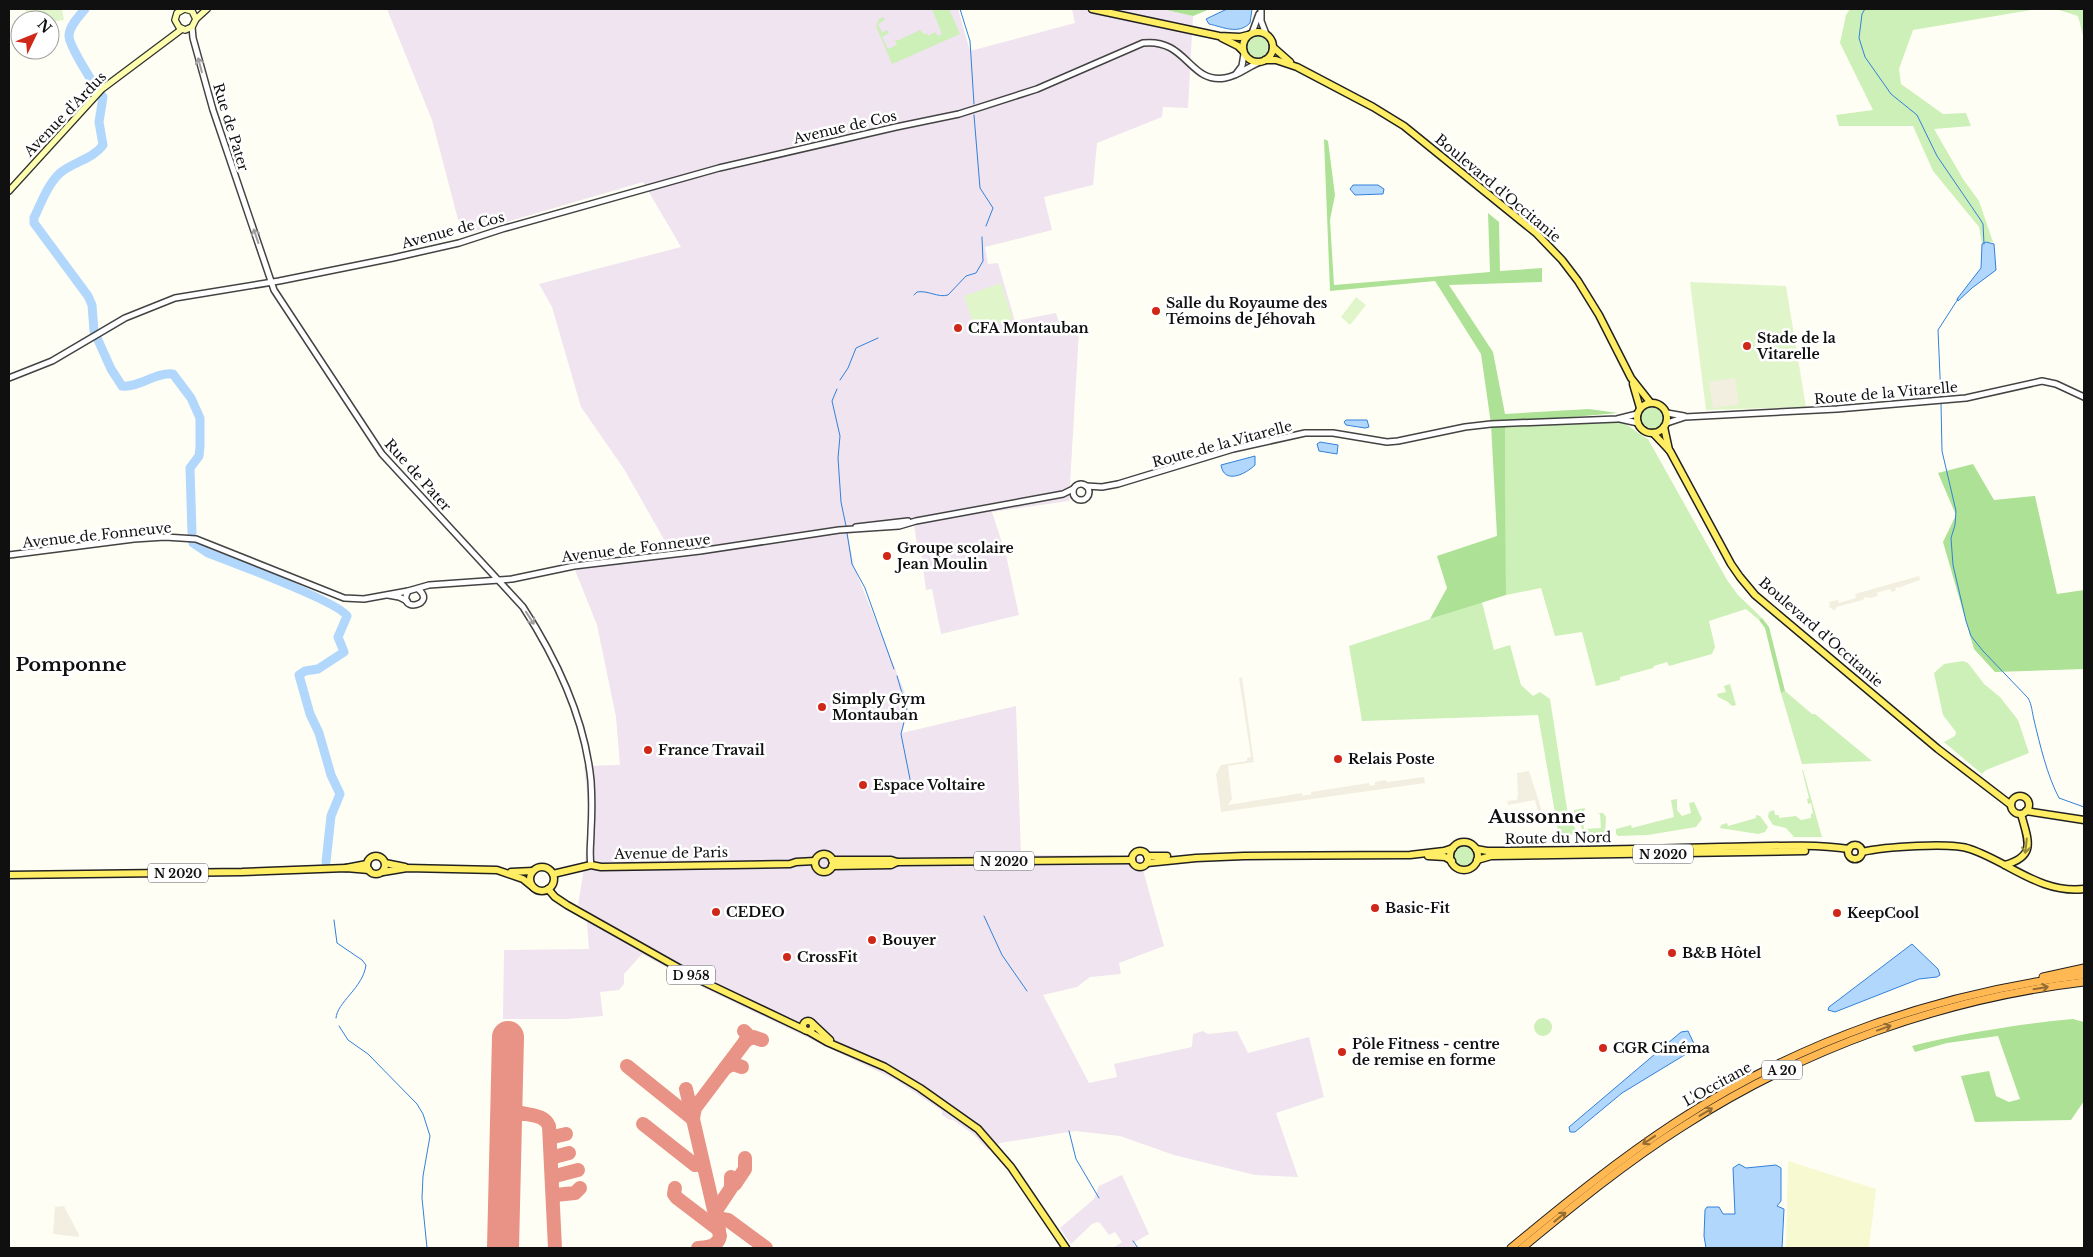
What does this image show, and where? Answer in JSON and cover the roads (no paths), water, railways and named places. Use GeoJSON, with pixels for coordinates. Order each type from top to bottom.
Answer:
{"type":"FeatureCollection","features":[{"type":"Feature","properties":{"kind":"highway"},"geometry":{"type":"LineString","coordinates":[[2013,986],[2052,974],[2084,968]]}},
{"type":"Feature","properties":{"kind":"highway","name":"L'Occitane"},"geometry":{"type":"LineString","coordinates":[[1511,1248],[1578,1193],[1644,1144],[1690,1113],[1736,1086],[1821,1045],[1893,1017],[1942,1002],[2013,986],[2084,975]]}},
{"type":"Feature","properties":{"kind":"highway","name":"L'Occitane"},"geometry":{"type":"LineString","coordinates":[[1522,1248],[1615,1173],[1680,1128],[1743,1090],[1795,1064],[1848,1041],[1946,1009],[2021,992],[2084,982]]}},
{"type":"Feature","properties":{"kind":"main road"},"geometry":{"type":"LineString","coordinates":[[184,9],[192,11],[205,9],[187,29],[176,23],[175,12],[184,9]]}},
{"type":"Feature","properties":{"kind":"main road"},"geometry":{"type":"LineString","coordinates":[[1092,9],[1219,36],[1240,37],[1259,32],[1266,34],[1271,39],[1272,53],[1262,61],[1251,60],[1235,44],[1219,36]]}},
{"type":"Feature","properties":{"kind":"main road"},"geometry":{"type":"LineString","coordinates":[[192,11],[196,19]]}},
{"type":"Feature","properties":{"kind":"main road","name":"Avenue d'Ardus"},"geometry":{"type":"LineString","coordinates":[[165,40],[176,23]]}},
{"type":"Feature","properties":{"kind":"main road","name":"Avenue d'Ardus"},"geometry":{"type":"LineString","coordinates":[[9,191],[102,89],[165,40],[187,29]]}},
{"type":"Feature","properties":{"kind":"main road"},"geometry":{"type":"LineString","coordinates":[[1244,53],[1244,41],[1250,34]]}},
{"type":"Feature","properties":{"kind":"main road","name":"Boulevard d'Occitanie"},"geometry":{"type":"LineString","coordinates":[[1273,47],[1298,67]]}},
{"type":"Feature","properties":{"kind":"main road","name":"Boulevard d'Occitanie"},"geometry":{"type":"LineString","coordinates":[[1262,61],[1276,60],[1298,67],[1365,102],[1404,126],[1536,233],[1562,260],[1578,281],[1599,315],[1631,378],[1650,402]]}},
{"type":"Feature","properties":{"kind":"main road","name":"Boulevard d'Occitanie"},"geometry":{"type":"LineString","coordinates":[[1631,378],[1638,411]]}},
{"type":"Feature","properties":{"kind":"main road"},"geometry":{"type":"LineString","coordinates":[[1650,402],[1662,406],[1667,413],[1665,425],[1653,433],[1644,431],[1638,423],[1638,411],[1650,402]]}},
{"type":"Feature","properties":{"kind":"main road","name":"Boulevard d'Occitanie"},"geometry":{"type":"LineString","coordinates":[[1665,425],[1670,451]]}},
{"type":"Feature","properties":{"kind":"main road","name":"Boulevard d'Occitanie"},"geometry":{"type":"LineString","coordinates":[[1653,433],[1670,451],[1731,564],[1756,594],[1938,749],[1999,795],[2010,805],[2014,812],[2042,813],[2084,820]]}},
{"type":"Feature","properties":{"kind":"main road","name":"Boulevard d'Occitanie"},"geometry":{"type":"LineString","coordinates":[[1999,795],[2013,798],[2021,796],[2026,799],[2028,804],[2042,813]]}},
{"type":"Feature","properties":{"kind":"main road"},"geometry":{"type":"LineString","coordinates":[[2010,805],[2013,798]]}},
{"type":"Feature","properties":{"kind":"main road"},"geometry":{"type":"LineString","coordinates":[[2004,865],[2018,862],[2028,848],[2024,812],[2028,804]]}},
{"type":"Feature","properties":{"kind":"main road"},"geometry":{"type":"LineString","coordinates":[[1147,860],[1142,851],[1138,851],[1133,855],[1132,860],[1134,865],[1139,867],[1147,860],[1410,855],[1444,852],[1459,843],[1467,842],[1476,849],[1477,860],[1473,866],[1464,869],[1455,866],[1451,855],[1453,848]]}},
{"type":"Feature","properties":{"kind":"main road"},"geometry":{"type":"LineString","coordinates":[[1857,845],[1862,852],[1860,857],[1854,859],[1849,851],[1857,845]]}},
{"type":"Feature","properties":{"kind":"main road","name":"Route du Nord"},"geometry":{"type":"LineString","coordinates":[[1476,849],[1487,851],[1550,851],[1834,847],[1849,851]]}},
{"type":"Feature","properties":{"kind":"main road"},"geometry":{"type":"LineString","coordinates":[[1862,852],[1880,848],[1960,847],[1971,849],[2043,885],[2064,890],[2084,889]]}},
{"type":"Feature","properties":{"kind":"main road","name":"Route du Nord"},"geometry":{"type":"LineString","coordinates":[[1477,860],[1490,856],[1849,851]]}},
{"type":"Feature","properties":{"kind":"main road"},"geometry":{"type":"LineString","coordinates":[[822,854],[829,856],[832,863],[826,872],[818,870],[816,864],[822,854]]}},
{"type":"Feature","properties":{"kind":"main road"},"geometry":{"type":"LineString","coordinates":[[1410,855],[1442,857],[1452,861]]}},
{"type":"Feature","properties":{"kind":"main road"},"geometry":{"type":"LineString","coordinates":[[383,872],[385,863],[383,858],[377,856],[370,859],[368,867],[375,874],[406,868],[487,869],[507,872],[532,871],[543,867],[553,874],[553,884],[548,889],[541,891],[523,879],[507,872]]}},
{"type":"Feature","properties":{"kind":"main road","name":"N 2020"},"geometry":{"type":"LineString","coordinates":[[832,863],[891,865],[898,862],[1132,860]]}},
{"type":"Feature","properties":{"kind":"main road"},"geometry":{"type":"LineString","coordinates":[[385,863],[406,868]]}},
{"type":"Feature","properties":{"kind":"main road","name":"Avenue de Paris"},"geometry":{"type":"LineString","coordinates":[[553,874],[591,865],[601,867],[790,864],[796,866],[816,864]]}},
{"type":"Feature","properties":{"kind":"main road","name":"N 2020"},"geometry":{"type":"LineString","coordinates":[[9,875],[242,872],[368,867]]}},
{"type":"Feature","properties":{"kind":"main road"},"geometry":{"type":"LineString","coordinates":[[532,871],[530,882],[534,888]]}},
{"type":"Feature","properties":{"kind":"main road","name":"D 958"},"geometry":{"type":"LineString","coordinates":[[548,889],[555,897],[702,981],[793,1025],[812,1029],[813,1024],[835,1044]]}},
{"type":"Feature","properties":{"kind":"main road","name":"D 958"},"geometry":{"type":"LineString","coordinates":[[806,1028],[835,1044],[885,1067],[920,1088],[962,1119],[993,1149],[1036,1203],[1066,1248]]}},
{"type":"Feature","properties":{"kind":"street"},"geometry":{"type":"LineString","coordinates":[[1250,34],[1260,9],[1261,21],[1266,34]]}},
{"type":"Feature","properties":{"kind":"street","name":"Rue de Pater"},"geometry":{"type":"LineString","coordinates":[[187,29],[193,38],[213,110],[271,282],[289,313],[382,454],[523,607],[539,632],[557,668],[574,709],[589,769],[592,814],[591,865]]}},
{"type":"Feature","properties":{"kind":"street","name":"Avenue de Cos"},"geometry":{"type":"LineString","coordinates":[[9,378],[52,362],[125,318],[175,298],[237,286],[271,282],[459,243],[502,228],[719,168],[985,107],[1037,89],[1144,43],[1153,42],[1166,45],[1180,53],[1193,68],[1207,77],[1220,79],[1236,75]]}},
{"type":"Feature","properties":{"kind":"street"},"geometry":{"type":"LineString","coordinates":[[1236,75],[1243,64],[1244,53]]}},
{"type":"Feature","properties":{"kind":"street"},"geometry":{"type":"LineString","coordinates":[[1236,75],[1262,61]]}},
{"type":"Feature","properties":{"kind":"street","name":"Route de la Vitarelle"},"geometry":{"type":"LineString","coordinates":[[1667,413],[1685,416],[1837,409],[1945,400],[1992,393],[2042,381],[2056,384],[2084,397]]}},
{"type":"Feature","properties":{"kind":"street","name":"Route de la Vitarelle"},"geometry":{"type":"LineString","coordinates":[[1617,419],[1638,411]]}},
{"type":"Feature","properties":{"kind":"street","name":"Route de la Vitarelle"},"geometry":{"type":"LineString","coordinates":[[1665,425],[1685,416]]}},
{"type":"Feature","properties":{"kind":"street","name":"Route de la Vitarelle"},"geometry":{"type":"LineString","coordinates":[[1088,496],[1102,487],[1233,449],[1305,433],[1333,433],[1387,442],[1398,442],[1491,424],[1617,419],[1638,423]]}},
{"type":"Feature","properties":{"kind":"street"},"geometry":{"type":"LineString","coordinates":[[1079,484],[1086,486],[1089,491],[1088,496],[1080,501],[1073,493],[1079,484]]}},
{"type":"Feature","properties":{"kind":"street","name":"Route de la Vitarelle"},"geometry":{"type":"LineString","coordinates":[[1086,486],[1102,487]]}},
{"type":"Feature","properties":{"kind":"street","name":"Avenue de Fonneuve"},"geometry":{"type":"LineString","coordinates":[[9,555],[165,536],[196,539],[335,596],[354,600],[408,591],[435,584],[500,580],[574,566],[700,551],[839,530],[899,526],[916,521],[1073,493]]}},
{"type":"Feature","properties":{"kind":"street"},"geometry":{"type":"LineString","coordinates":[[423,598],[428,588],[435,584]]}},
{"type":"Feature","properties":{"kind":"street"},"geometry":{"type":"LineString","coordinates":[[418,589],[422,592],[423,598]]}},
{"type":"Feature","properties":{"kind":"street"},"geometry":{"type":"LineString","coordinates":[[407,601],[408,591]]}},
{"type":"Feature","properties":{"kind":"street","name":"Avenue de Fonneuve"},"geometry":{"type":"LineString","coordinates":[[385,594],[399,597],[416,606],[421,603],[423,598]]}},
{"type":"Feature","properties":{"kind":"water"},"geometry":{"type":"Polygon","coordinates":[[[1227,9],[1252,9],[1250,23],[1240,29],[1209,24],[1206,19],[1227,9]]]}},
{"type":"Feature","properties":{"kind":"water"},"geometry":{"type":"Polygon","coordinates":[[[1353,185],[1378,185],[1384,189],[1383,194],[1355,195],[1350,189],[1353,185]]]}},
{"type":"Feature","properties":{"kind":"water"},"geometry":{"type":"Polygon","coordinates":[[[1986,242],[1994,244],[1996,270],[1958,301],[1957,299],[1981,268],[1982,244],[1986,242]]]}},
{"type":"Feature","properties":{"kind":"water"},"geometry":{"type":"Polygon","coordinates":[[[1346,420],[1367,420],[1369,427],[1346,425],[1344,422],[1346,420]]]}},
{"type":"Feature","properties":{"kind":"water"},"geometry":{"type":"Polygon","coordinates":[[[1320,442],[1338,445],[1337,454],[1319,451],[1317,444],[1320,442]]]}},
{"type":"Feature","properties":{"kind":"water"},"geometry":{"type":"Polygon","coordinates":[[[1255,456],[1255,465],[1246,472],[1231,476],[1226,475],[1223,471],[1221,465],[1255,456]]]}},
{"type":"Feature","properties":{"kind":"water"},"geometry":{"type":"Polygon","coordinates":[[[1912,944],[1938,969],[1940,975],[1919,979],[1835,1012],[1828,1010],[1829,1007],[1912,944]]]}},
{"type":"Feature","properties":{"kind":"water"},"geometry":{"type":"Polygon","coordinates":[[[1688,1031],[1696,1048],[1622,1093],[1575,1132],[1570,1132],[1569,1127],[1681,1032],[1688,1031]]]}},
{"type":"Feature","properties":{"kind":"water"},"geometry":{"type":"Polygon","coordinates":[[[1739,1164],[1746,1168],[1776,1165],[1781,1168],[1781,1201],[1777,1206],[1784,1209],[1782,1248],[1706,1248],[1704,1236],[1705,1210],[1707,1207],[1719,1207],[1723,1214],[1735,1214],[1733,1168],[1739,1164]]]}},
{"type":"Feature","properties":{"kind":"waterway"},"geometry":{"type":"LineString","coordinates":[[85,9],[73,24],[69,35],[77,57],[103,97],[99,122],[103,145],[94,154],[65,169],[56,177],[42,200],[34,218],[34,223],[88,296],[92,305],[94,331],[111,369],[122,386],[135,385],[160,375],[173,374],[191,398],[200,418],[199,456],[190,468],[192,533]]}},
{"type":"Feature","properties":{"kind":"waterway"},"geometry":{"type":"LineString","coordinates":[[960,9],[970,41],[974,104]]}},
{"type":"Feature","properties":{"kind":"waterway"},"geometry":{"type":"LineString","coordinates":[[1865,9],[1862,14],[1859,38],[1865,57],[1891,94],[1917,115],[1937,156],[1983,224],[1984,244]]}},
{"type":"Feature","properties":{"kind":"waterway"},"geometry":{"type":"LineString","coordinates":[[974,115],[980,188],[993,208],[986,226]]}},
{"type":"Feature","properties":{"kind":"waterway"},"geometry":{"type":"LineString","coordinates":[[914,295],[917,292],[940,296],[948,295],[966,276],[976,273],[983,261],[982,237]]}},
{"type":"Feature","properties":{"kind":"waterway"},"geometry":{"type":"LineString","coordinates":[[1941,399],[1938,330],[1958,299]]}},
{"type":"Feature","properties":{"kind":"waterway"},"geometry":{"type":"LineString","coordinates":[[840,380],[848,368],[856,348],[878,338]]}},
{"type":"Feature","properties":{"kind":"waterway"},"geometry":{"type":"LineString","coordinates":[[837,389],[832,401],[840,436],[838,458],[841,502],[846,526]]}},
{"type":"Feature","properties":{"kind":"waterway"},"geometry":{"type":"LineString","coordinates":[[1941,403],[1942,451],[1956,511],[1955,525],[1951,538],[1953,565],[1971,636],[2028,698],[2044,760],[2059,798],[2084,807]]}},
{"type":"Feature","properties":{"kind":"waterway"},"geometry":{"type":"LineString","coordinates":[[847,533],[852,564],[865,588],[894,669]]}},
{"type":"Feature","properties":{"kind":"waterway"},"geometry":{"type":"LineString","coordinates":[[193,543],[208,553],[325,601],[347,616],[338,637],[344,652],[318,669],[305,671],[299,675],[331,775],[340,794],[331,816],[326,862]]}},
{"type":"Feature","properties":{"kind":"waterway"},"geometry":{"type":"LineString","coordinates":[[897,676],[907,710],[901,734],[912,789]]}},
{"type":"Feature","properties":{"kind":"waterway"},"geometry":{"type":"LineString","coordinates":[[984,916],[1002,955],[1027,991]]}},
{"type":"Feature","properties":{"kind":"waterway"},"geometry":{"type":"LineString","coordinates":[[334,920],[337,943],[362,960],[366,965],[360,981],[337,1012],[336,1018]]}},
{"type":"Feature","properties":{"kind":"waterway"},"geometry":{"type":"LineString","coordinates":[[339,1026],[348,1040],[368,1054],[417,1104],[423,1114],[430,1136],[423,1176],[422,1198],[427,1248]]}},
{"type":"Feature","properties":{"kind":"waterway"},"geometry":{"type":"LineString","coordinates":[[1069,1131],[1076,1159],[1099,1198]]}},
{"type":"Feature","properties":{"kind":"waterway"},"geometry":{"type":"LineString","coordinates":[[2084,1211],[2084,1216]]}},
{"type":"Feature","properties":{"kind":"waterway"},"geometry":{"type":"LineString","coordinates":[[1133,1241],[1138,1248]]}},
{"type":"Feature","properties":{"kind":"place","name":"Salle du Royaume des Témoins de Jéhovah"},"geometry":{"type":"Point","coordinates":[1156,311]}},
{"type":"Feature","properties":{"kind":"place","name":"CFA Montauban"},"geometry":{"type":"Point","coordinates":[958,328]}},
{"type":"Feature","properties":{"kind":"place","name":"Stade de la Vitarelle"},"geometry":{"type":"Point","coordinates":[1747,346]}},
{"type":"Feature","properties":{"kind":"place","name":"Groupe scolaire Jean Moulin"},"geometry":{"type":"Point","coordinates":[887,556]}},
{"type":"Feature","properties":{"kind":"place","name":"Simply Gym Montauban"},"geometry":{"type":"Point","coordinates":[822,707]}},
{"type":"Feature","properties":{"kind":"place","name":"France Travail"},"geometry":{"type":"Point","coordinates":[648,750]}},
{"type":"Feature","properties":{"kind":"place","name":"Relais Poste"},"geometry":{"type":"Point","coordinates":[1338,759]}},
{"type":"Feature","properties":{"kind":"place","name":"Espace Voltaire"},"geometry":{"type":"Point","coordinates":[863,785]}},
{"type":"Feature","properties":{"kind":"place","name":"Basic-Fit"},"geometry":{"type":"Point","coordinates":[1375,908]}},
{"type":"Feature","properties":{"kind":"place","name":"CEDEO"},"geometry":{"type":"Point","coordinates":[716,912]}},
{"type":"Feature","properties":{"kind":"place","name":"KeepCool"},"geometry":{"type":"Point","coordinates":[1837,913]}},
{"type":"Feature","properties":{"kind":"place","name":"Bouyer"},"geometry":{"type":"Point","coordinates":[872,940]}},
{"type":"Feature","properties":{"kind":"place","name":"B&B Hôtel"},"geometry":{"type":"Point","coordinates":[1672,953]}},
{"type":"Feature","properties":{"kind":"place","name":"CrossFit"},"geometry":{"type":"Point","coordinates":[787,957]}},
{"type":"Feature","properties":{"kind":"place","name":"CGR Cinéma"},"geometry":{"type":"Point","coordinates":[1603,1048]}},
{"type":"Feature","properties":{"kind":"place","name":"Pôle Fitness - centre de remise en forme"},"geometry":{"type":"Point","coordinates":[1342,1052]}},
{"type":"Feature","properties":{"kind":"district","name":"Pomponne"},"geometry":{"type":"Point","coordinates":[71,664]}},
{"type":"Feature","properties":{"kind":"district","name":"Aussonne"},"geometry":{"type":"Point","coordinates":[1537,816]}}]}
